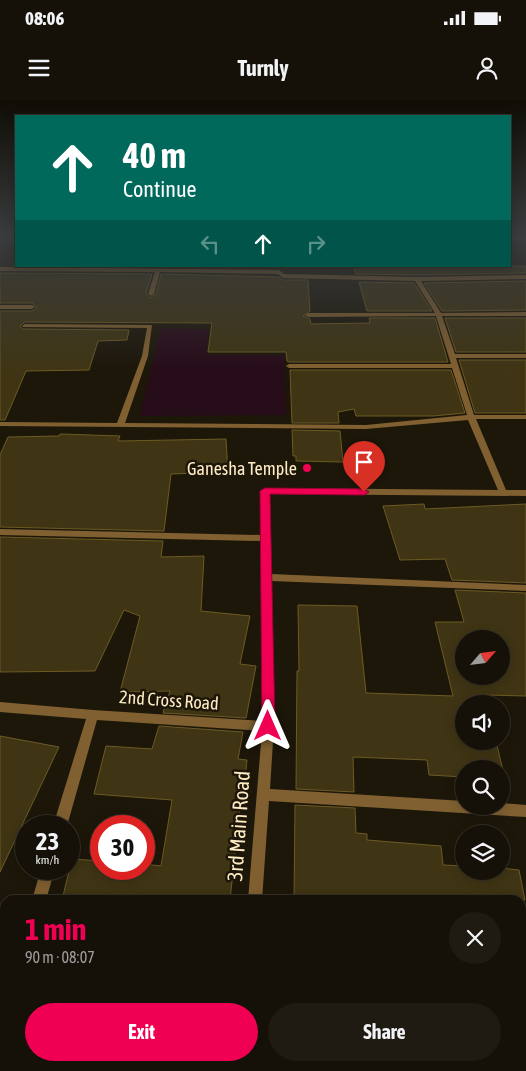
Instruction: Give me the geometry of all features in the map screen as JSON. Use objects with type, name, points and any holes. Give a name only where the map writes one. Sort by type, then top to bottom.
[{"type":"street","points":[[151,294],[155,280]]},
{"type":"street","points":[[417,280],[439,315],[471,418],[503,493]]},
{"type":"street","points":[[0,307],[32,307]]},
{"type":"street","points":[[308,316],[526,314]]},
{"type":"street","points":[[25,326],[150,326],[145,356],[120,425]]},
{"type":"street","points":[[452,356],[526,356]]},
{"type":"street","points":[[289,366],[455,366]]},
{"type":"street","points":[[0,424],[366,427],[471,418],[526,417]]},
{"type":"street","points":[[268,726],[265,491],[526,493]]},
{"type":"street","points":[[0,532],[266,538]]},
{"type":"street","points":[[267,577],[526,588]]},
{"type":"street","name":"2nd Cross Road","points":[[0,706],[93,715],[268,726]]},
{"type":"street","points":[[63,815],[93,715]]},
{"type":"street","name":"3rd Main Road","points":[[255,895],[268,726]]},
{"type":"street","points":[[263,795],[526,811]]},
{"type":"street","points":[[40,895],[45,880]]},
{"type":"shaded area","points":[[161,328],[208,329],[206,355],[284,355],[286,415],[140,416]]},
{"type":"building","points":[[0,280],[150,280],[146,293],[150,298],[156,294],[159,280],[308,280],[310,311],[303,316],[310,319],[311,324],[370,323],[369,318],[435,318],[448,362],[289,362],[287,361],[286,352],[208,352],[212,323],[25,322],[20,326],[23,329],[129,330],[127,340],[98,341],[89,370],[26,371],[5,420],[0,420],[0,311],[32,311],[37,308],[32,303],[0,303]]},
{"type":"building","points":[[526,281],[526,310],[442,311],[424,283]]},
{"type":"building","points":[[359,282],[414,283],[432,311],[367,311]]},
{"type":"building","points":[[445,318],[526,318],[526,352],[456,352]]},
{"type":"building","points":[[459,360],[526,360],[526,413],[475,413]]},
{"type":"building","points":[[290,370],[451,370],[465,413],[433,416],[356,416],[354,409],[338,412],[339,423],[292,423]]},
{"type":"building","points":[[292,430],[340,431],[343,462],[296,461],[296,456],[293,456]]},
{"type":"building","points":[[60,434],[120,436],[118,441],[226,439],[228,472],[171,474],[164,531],[0,527],[0,455],[8,437],[59,436]]},
{"type":"building","points":[[424,504],[425,509],[526,504],[526,583],[452,580],[445,559],[400,560],[383,506]]},
{"type":"building","points":[[0,537],[163,541],[161,557],[204,556],[201,611],[250,616],[240,664],[256,666],[246,718],[163,713],[170,691],[120,692],[140,616],[124,610],[95,671],[0,672]]},
{"type":"building","points":[[455,590],[526,593],[526,696],[455,695],[455,750],[498,750],[500,760],[455,760],[455,776],[429,775],[427,760],[353,757],[354,792],[296,789],[297,671],[299,671],[298,605],[357,606],[366,693],[453,696],[435,622],[464,622]]},
{"type":"building","points":[[159,726],[243,732],[238,759],[247,760],[231,895],[63,895],[67,880],[80,880],[80,860],[90,860],[90,880],[155,880],[155,865],[161,866],[172,800],[94,794],[106,746],[152,749]]},
{"type":"building","points":[[0,736],[59,747],[27,815],[15,815],[15,840],[0,872]]},
{"type":"building","points":[[295,805],[355,808],[356,833],[367,834],[367,840],[441,846],[443,865],[455,866],[455,880],[510,880],[510,869],[519,870],[524,895],[294,895]]},
{"type":"place","name":"Ganesha Temple","points":[[307,468]]},
{"type":"route","points":[[268,726],[265,491],[364,492]]}]
